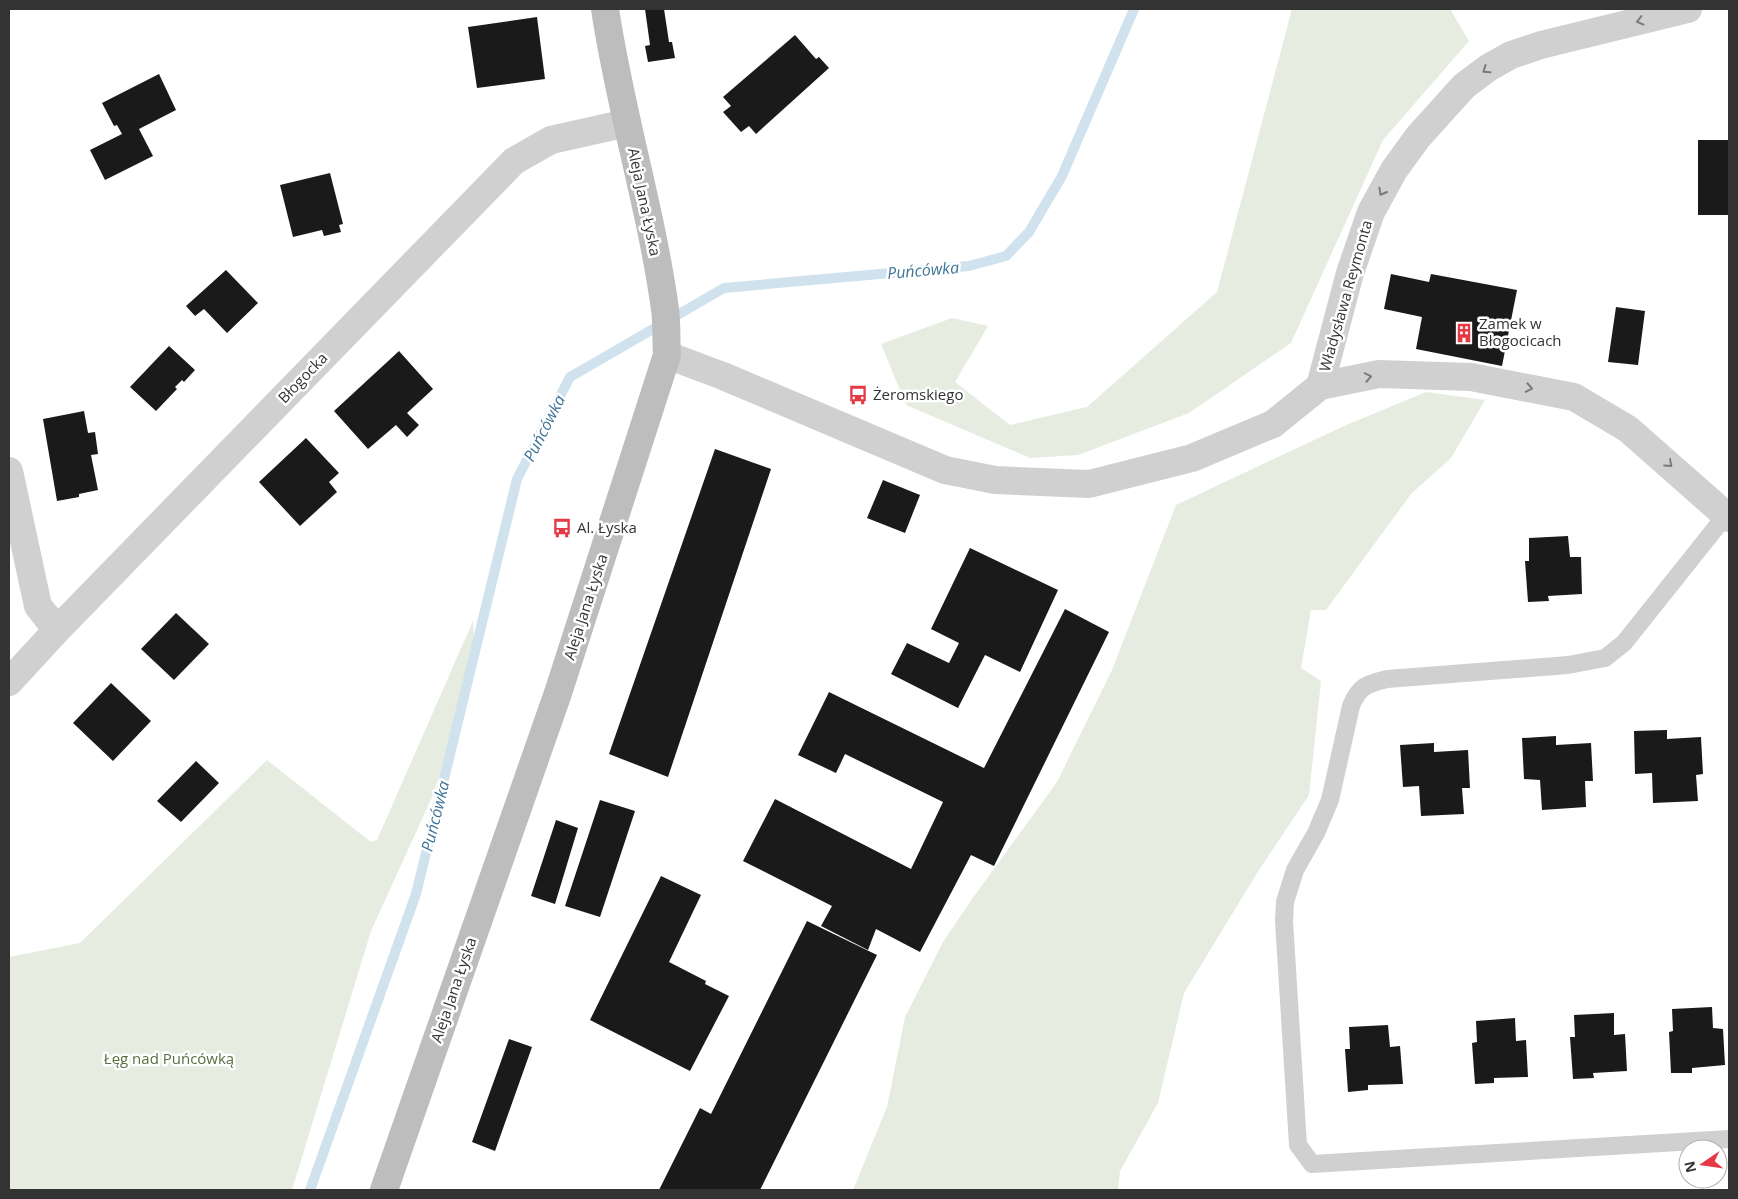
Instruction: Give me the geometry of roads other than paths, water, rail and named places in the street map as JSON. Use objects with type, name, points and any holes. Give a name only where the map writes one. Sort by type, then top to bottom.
[{"type":"street","name":"Aleja Jana Łyska","points":[[384,1190],[558,693],[667,355],[665,310],[612,56],[605,9]]},
{"type":"street","name":"Władysława Reymonta","points":[[1320,386],[1350,273],[1371,212],[1394,170],[1418,137],[1464,86],[1488,68],[1511,55],[1541,45],[1688,9]]},
{"type":"street","name":"Błogocka","points":[[9,682],[57,630],[514,161],[551,140],[627,123]]},
{"type":"street","points":[[667,355],[723,376],[945,470],[995,480],[1090,484],[1192,458],[1273,424],[1320,386],[1379,374],[1471,377],[1574,397],[1628,428],[1727,516]]},
{"type":"street","points":[[9,471],[38,606],[57,630]]},
{"type":"lane","points":[[1727,516],[1624,643],[1606,658],[1568,665],[1387,679],[1373,682],[1363,687],[1356,694],[1351,706],[1330,800],[1316,833],[1295,870],[1285,902],[1284,921],[1298,1144],[1312,1164],[1729,1139]]},
{"type":"waterway","name":"Puńcówka","points":[[310,1190],[416,894],[517,479],[570,377],[724,288],[969,266],[1006,256],[1029,232],[1062,176],[1134,9]]},
{"type":"place","name":"Zamek w Błogocicach","points":[[1464,333]]},
{"type":"place","name":"Żeromskiego","points":[[858,395]]},
{"type":"place","name":"Al. Łyska","points":[[562,528]]},
{"type":"park label","name":"Łęg nad Puńcówką","points":[[169,1059]]}]
